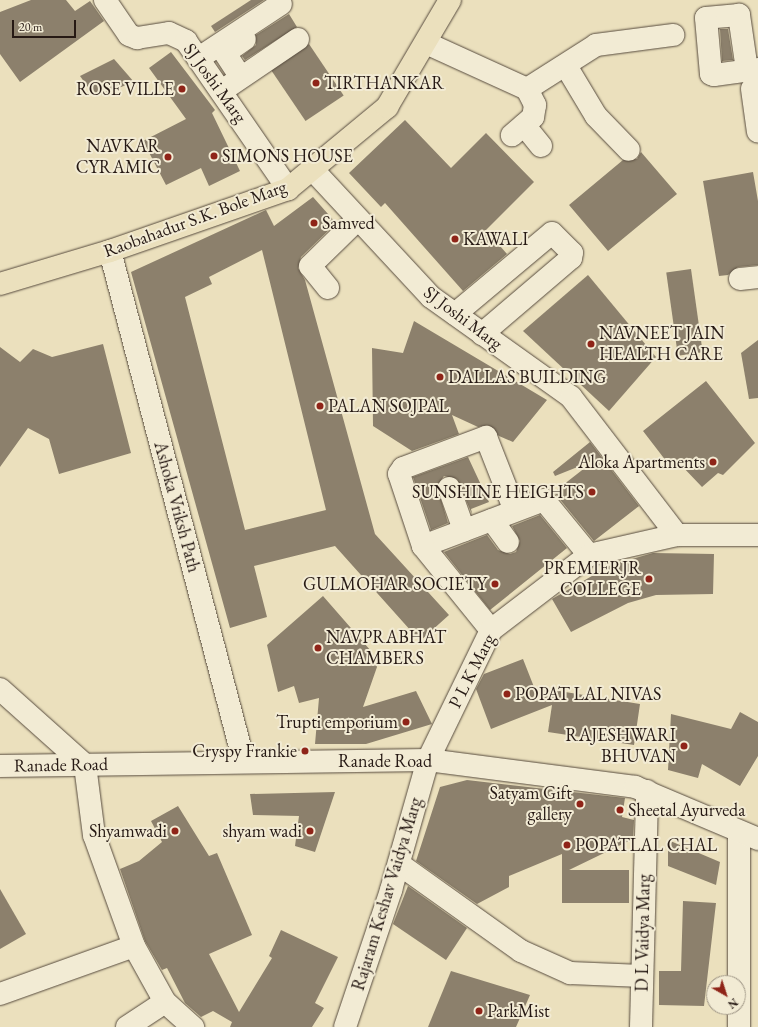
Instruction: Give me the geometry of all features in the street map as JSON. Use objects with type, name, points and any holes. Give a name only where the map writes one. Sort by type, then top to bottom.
[{"type":"main road","name":"Raobahadur S.K. Bole Marg","points":[[0,284],[110,251],[288,189],[313,170],[387,107],[426,44],[450,0]]},
{"type":"street","name":"SJ Joshi Marg","points":[[105,0],[130,35],[180,35],[204,65],[288,189]]},
{"type":"street","points":[[284,6],[226,53],[232,64],[204,65],[284,6]]},
{"type":"street","points":[[527,89],[566,66],[596,45],[673,34]]},
{"type":"street","points":[[222,91],[298,39]]},
{"type":"street","points":[[426,44],[527,89],[535,105],[533,117],[518,130],[541,146]]},
{"type":"street","points":[[566,66],[596,116],[629,150]]},
{"type":"street","points":[[754,89],[758,132]]},
{"type":"street","name":"SJ Joshi Marg","points":[[313,170],[431,297],[571,397],[677,535]]},
{"type":"street","points":[[328,288],[310,266],[358,219]]},
{"type":"street","points":[[455,314],[549,233],[555,236],[572,253],[571,258],[501,316],[482,334]]},
{"type":"street","name":"Ashoka Vriksh Path","points":[[110,251],[244,762]]},
{"type":"street","points":[[479,293],[501,316]]},
{"type":"street","points":[[491,630],[423,546],[400,470],[483,437],[490,441],[515,511]]},
{"type":"street","points":[[449,488],[464,530]]},
{"type":"street","points":[[423,546],[515,511],[547,501],[589,555]]},
{"type":"street","points":[[492,520],[508,542]]},
{"type":"street","name":"P L K Marg","points":[[428,760],[491,630],[589,555],[677,535],[758,535]]},
{"type":"street","points":[[0,688],[85,765],[94,835],[134,946],[165,1002],[193,1027]]},
{"type":"street","name":"Ranade Road","points":[[0,766],[428,760],[635,786],[749,836]]},
{"type":"street","name":"Rajaram Keshav Vaidya Marg","points":[[345,1027],[399,864],[428,760]]},
{"type":"street","name":"D L Vaidya Marg","points":[[641,1027],[647,792]]},
{"type":"street","points":[[739,1027],[749,836]]},
{"type":"street","points":[[399,864],[521,951],[570,973],[642,976]]},
{"type":"street","points":[[0,994],[134,946]]},
{"type":"street","points":[[127,1027],[165,1002]]},
{"type":"building","points":[[31,0],[66,0],[75,11],[90,1],[104,21],[20,82],[0,54],[0,12]]},
{"type":"building","points":[[251,0],[264,0],[215,32],[211,26]]},
{"type":"building","points":[[289,14],[297,27],[245,60],[242,56],[256,45],[256,35]]},
{"type":"building","points":[[720,29],[728,29],[733,60],[722,61]]},
{"type":"building","name":"TIRTHANKAR","points":[[309,44],[344,95],[306,121],[271,70]]},
{"type":"building","points":[[171,52],[215,110],[212,113],[240,171],[209,186],[201,168],[166,185],[143,141],[186,119],[149,68]]},
{"type":"building","points":[[114,59],[134,82],[95,97],[80,76]]},
{"type":"building","points":[[405,120],[451,168],[486,133],[534,182],[486,230],[507,254],[463,291],[385,203],[381,207],[349,173]]},
{"type":"building","points":[[641,152],[677,194],[608,251],[569,205],[623,160],[637,159]]},
{"type":"building","points":[[753,172],[758,201],[758,265],[738,267],[728,275],[719,276],[703,181]]},
{"type":"building","points":[[313,197],[336,223],[301,257],[298,268],[305,280],[375,534],[449,615],[420,641],[335,546],[254,566],[267,617],[230,628],[131,272],[266,210],[274,226]],"holes":[[[262,250],[326,510],[245,530],[185,297],[212,284],[209,277]]]},
{"type":"building","points":[[691,269],[703,352],[678,356],[666,272]]},
{"type":"building","name":"NAVNEET JAIN HEALTH CARE","points":[[588,275],[656,357],[609,411],[523,331]]},
{"type":"building","name":"DALLAS BUILDING","points":[[414,321],[547,400],[513,442],[499,436],[488,425],[478,427],[452,415],[459,434],[412,451],[373,426],[372,348],[403,353]]},
{"type":"building","points":[[758,340],[758,398],[749,399],[741,353]]},
{"type":"building","points":[[103,344],[131,453],[59,474],[49,439],[28,428],[0,467],[0,347],[20,362],[33,349],[52,357]]},
{"type":"building","points":[[706,381],[755,443],[723,475],[718,473],[702,487],[680,464],[673,470],[643,431]]},
{"type":"building","name":"SUNSHINE HEIGHTS","points":[[590,442],[639,506],[594,541],[554,492],[595,460],[555,476],[553,472]]},
{"type":"building","name":"GULMOHAR SOCIETY","points":[[468,457],[489,502],[471,509],[472,514],[457,479],[444,476],[437,486],[448,523],[431,530],[413,477]]},
{"type":"building","name":"GULMOHAR SOCIETY","points":[[540,515],[567,548],[490,610],[444,552],[487,535],[498,550],[510,554],[516,552],[520,541],[512,526]]},
{"type":"building","name":"PREMIERJR COLLEGE","points":[[653,553],[714,554],[713,594],[656,595],[628,603],[571,632],[552,599],[611,565]]},
{"type":"building","name":"NAVPRABHAT CHAMBERS","points":[[323,596],[371,651],[377,667],[363,707],[416,691],[432,724],[366,744],[315,744],[319,698],[299,703],[294,686],[278,692],[267,645]]},
{"type":"building","points":[[523,659],[534,687],[640,704],[634,745],[548,732],[552,705],[491,729],[476,689],[484,674]]},
{"type":"building","points":[[740,712],[758,722],[758,756],[740,786],[702,764],[698,778],[668,770],[671,714],[731,729]]},
{"type":"building","name":"POPATLAL CHAL","points":[[467,780],[625,798],[622,817],[634,820],[633,839],[569,870],[629,870],[629,903],[562,903],[562,854],[509,876],[509,887],[477,904],[416,861],[440,787]]},
{"type":"building","name":"shyam wadi","points":[[335,792],[315,852],[295,846],[299,816],[253,815],[250,794]]},
{"type":"building","points":[[178,806],[209,856],[217,853],[252,935],[209,954],[239,1012],[272,958],[269,956],[281,930],[338,957],[315,1003],[324,1008],[312,1027],[230,1027],[232,1022],[213,1011],[201,1017],[185,1003],[167,968],[162,970],[145,941],[120,869],[139,861],[162,842],[151,821]]},
{"type":"building","points":[[668,840],[720,862],[716,885],[668,866]]},
{"type":"building","points":[[408,886],[467,928],[446,960],[393,924]]},
{"type":"building","points":[[0,889],[26,934],[0,949]]},
{"type":"building","points":[[683,901],[716,903],[708,975],[706,975],[704,1006],[659,1005],[659,971],[681,971]]},
{"type":"building","name":"ParkMist","points":[[451,971],[530,995],[516,1027],[428,1027]]},
{"type":"place","name":"TIRTHANKAR","points":[[316,83]]},
{"type":"place","name":"ROSE VILLE","points":[[182,89]]},
{"type":"place","name":"SIMONS HOUSE","points":[[214,156]]},
{"type":"place","name":"NAVKAR CYRAMIC","points":[[168,157]]},
{"type":"place","name":"Samved","points":[[314,223]]},
{"type":"place","name":"KAWALI","points":[[455,239]]},
{"type":"place","name":"NAVNEET JAIN HEALTH CARE","points":[[591,344]]},
{"type":"place","name":"DALLAS BUILDING","points":[[440,377]]},
{"type":"place","name":"PALAN SOJPAL","points":[[320,406]]},
{"type":"place","name":"Aloka Apartments","points":[[713,462]]},
{"type":"place","name":"SUNSHINE HEIGHTS","points":[[592,492]]},
{"type":"place","name":"PREMIERJR COLLEGE","points":[[649,579]]},
{"type":"place","name":"GULMOHAR SOCIETY","points":[[495,584]]},
{"type":"place","name":"NAVPRABHAT CHAMBERS","points":[[318,648]]},
{"type":"place","name":"POPAT LAL NIVAS","points":[[507,694]]},
{"type":"place","name":"Trupti emporium","points":[[406,722]]},
{"type":"place","name":"RAJESHWARI BHUVAN","points":[[684,746]]},
{"type":"place","name":"Cryspy Frankie","points":[[305,751]]},
{"type":"place","name":"Satyam Gift gallery","points":[[580,804]]},
{"type":"place","name":"Sheetal Ayurveda","points":[[620,810]]},
{"type":"place","name":"Shyamwadi","points":[[175,831]]},
{"type":"place","name":"shyam wadi","points":[[310,831]]},
{"type":"place","name":"POPATLAL CHAL","points":[[567,845]]},
{"type":"place","name":"ParkMist","points":[[479,1011]]}]
